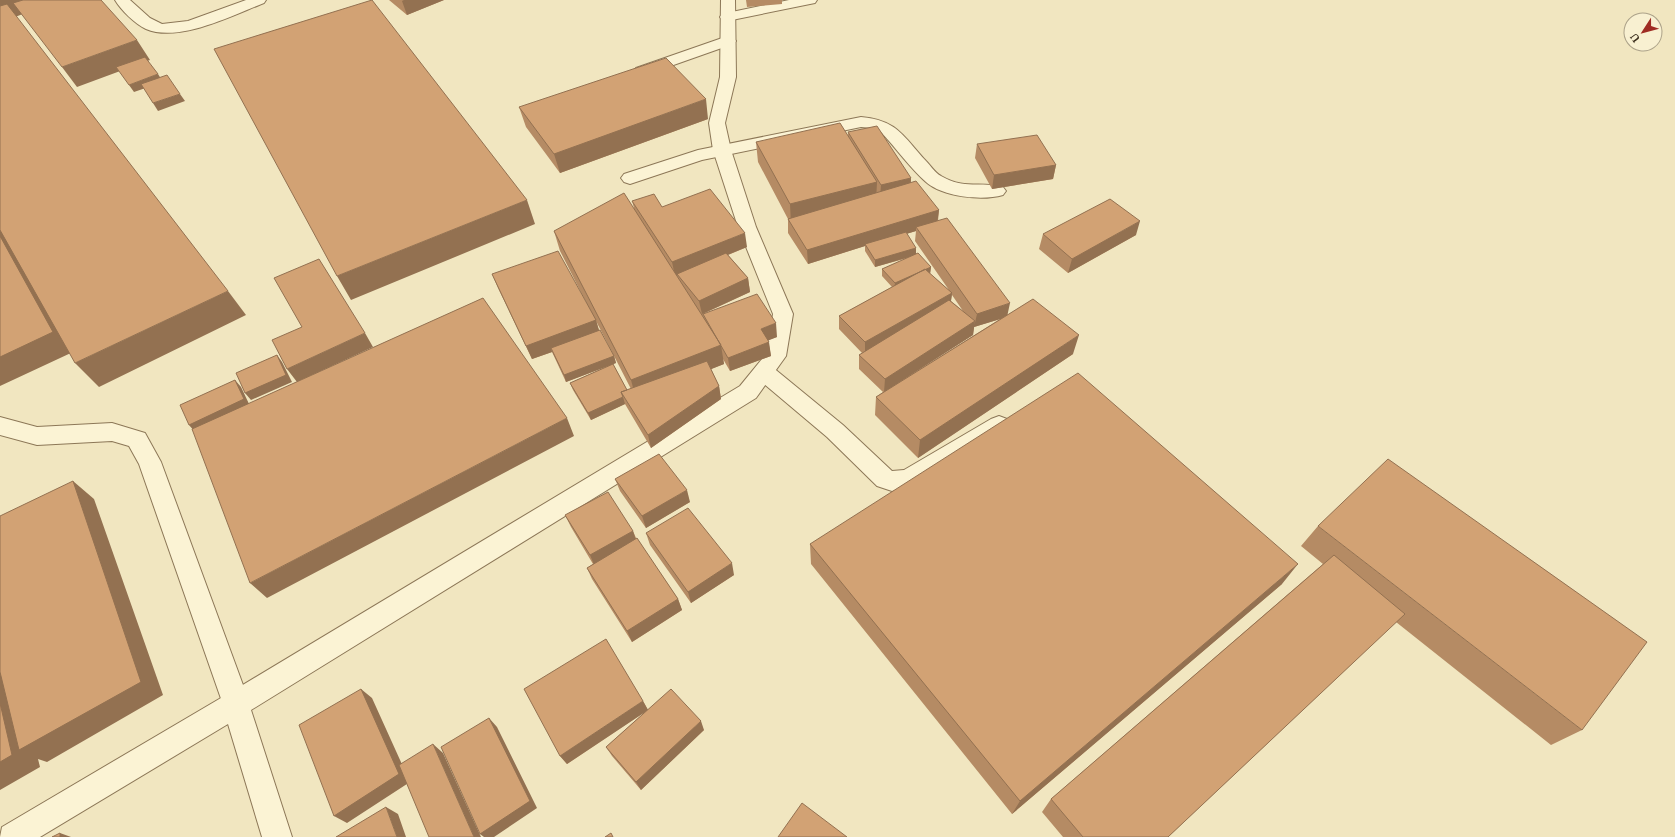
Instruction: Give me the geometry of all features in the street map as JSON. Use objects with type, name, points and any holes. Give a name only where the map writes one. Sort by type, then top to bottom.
[{"type":"street","points":[[122,0],[152,26],[167,29],[183,26],[259,0]]},
{"type":"street","points":[[12,837],[236,704],[748,392],[776,356],[784,314],[747,227],[722,150],[717,123],[728,77],[727,8],[810,0]]},
{"type":"street","points":[[630,75],[728,42]]},
{"type":"street","points":[[630,178],[698,155],[861,122],[875,123],[887,128],[933,179],[948,187],[964,191],[997,191]]},
{"type":"street","points":[[764,372],[835,431],[879,474],[892,481],[908,479],[1014,416]]},
{"type":"street","points":[[0,426],[37,436],[112,432],[137,439],[150,462],[236,704],[277,837]]},
{"type":"building","points":[[23,0],[101,0],[137,40],[62,67],[13,3]]},
{"type":"building","points":[[372,0],[527,200],[337,276],[214,49]]},
{"type":"building","points":[[7,4],[228,291],[75,363],[0,230],[0,6]]},
{"type":"building","points":[[145,57],[158,74],[129,85],[116,67]]},
{"type":"building","points":[[666,58],[706,99],[554,154],[519,107]]},
{"type":"building","points":[[167,75],[180,94],[153,103],[141,84]]},
{"type":"building","points":[[840,123],[877,182],[790,204],[756,142]]},
{"type":"building","points":[[877,126],[911,178],[881,185],[848,132]]},
{"type":"building","points":[[1037,135],[1056,165],[994,175],[977,144]]},
{"type":"building","points":[[916,181],[939,210],[807,250],[788,219]]},
{"type":"building","points":[[710,189],[745,233],[672,262],[632,201],[654,194],[662,207]]},
{"type":"building","points":[[624,193],[721,345],[631,380],[554,231]]},
{"type":"building","points":[[1110,199],[1140,221],[1072,259],[1043,234]]},
{"type":"building","points":[[947,218],[1010,303],[977,314],[916,227]]},
{"type":"building","points":[[906,232],[916,248],[875,260],[865,244]]},
{"type":"building","points":[[0,236],[53,332],[0,357]]},
{"type":"building","points":[[558,251],[596,320],[526,346],[492,274]]},
{"type":"building","points":[[726,253],[748,278],[699,301],[677,274]]},
{"type":"building","points":[[918,253],[931,267],[895,283],[882,269]]},
{"type":"building","points":[[319,259],[365,333],[287,369],[272,340],[302,327],[274,278]]},
{"type":"building","points":[[925,269],[952,293],[865,342],[839,316]]},
{"type":"building","points":[[757,294],[776,323],[761,329],[769,342],[728,358],[703,314]]},
{"type":"building","points":[[483,298],[567,418],[250,583],[192,429]]},
{"type":"building","points":[[1033,299],[1079,335],[920,440],[876,397]]},
{"type":"building","points":[[949,300],[975,321],[885,379],[859,355]]},
{"type":"building","points":[[600,330],[614,356],[564,375],[551,348]]},
{"type":"building","points":[[277,355],[286,375],[245,393],[236,373]]},
{"type":"building","points":[[707,361],[719,386],[648,435],[621,392]]},
{"type":"building","points":[[613,364],[627,390],[621,392],[623,397],[588,413],[570,383]]},
{"type":"building","points":[[1078,373],[1298,564],[1020,801],[810,544]]},
{"type":"building","points":[[235,380],[244,399],[189,425],[180,405]]},
{"type":"building","points":[[659,454],[687,490],[642,516],[615,479]]},
{"type":"building","points":[[1388,459],[1647,642],[1582,730],[1318,526]]},
{"type":"building","points":[[73,481],[141,682],[19,750],[0,672],[0,516]]},
{"type":"building","points":[[608,492],[633,531],[590,555],[565,515]]},
{"type":"building","points":[[688,508],[732,563],[688,592],[646,533]]},
{"type":"building","points":[[637,538],[678,599],[627,631],[587,568]]},
{"type":"building","points":[[1334,555],[1405,614],[1168,837],[1083,837],[1051,799]]},
{"type":"building","points":[[606,639],[643,701],[560,756],[524,689]]},
{"type":"building","points":[[361,689],[399,774],[334,816],[299,725]]},
{"type":"building","points":[[671,689],[701,721],[636,782],[606,747]]},
{"type":"building","points":[[0,703],[12,755],[0,762]]},
{"type":"building","points":[[489,718],[530,801],[480,834],[441,747]]},
{"type":"building","points":[[433,744],[474,837],[429,837],[399,765]]},
{"type":"building","points":[[802,803],[847,837],[778,837]]},
{"type":"building","points":[[386,807],[397,837],[336,837]]},
{"type":"building","points":[[60,833],[60,837],[52,837]]},
{"type":"building","points":[[611,833],[613,837],[605,837]]}]
